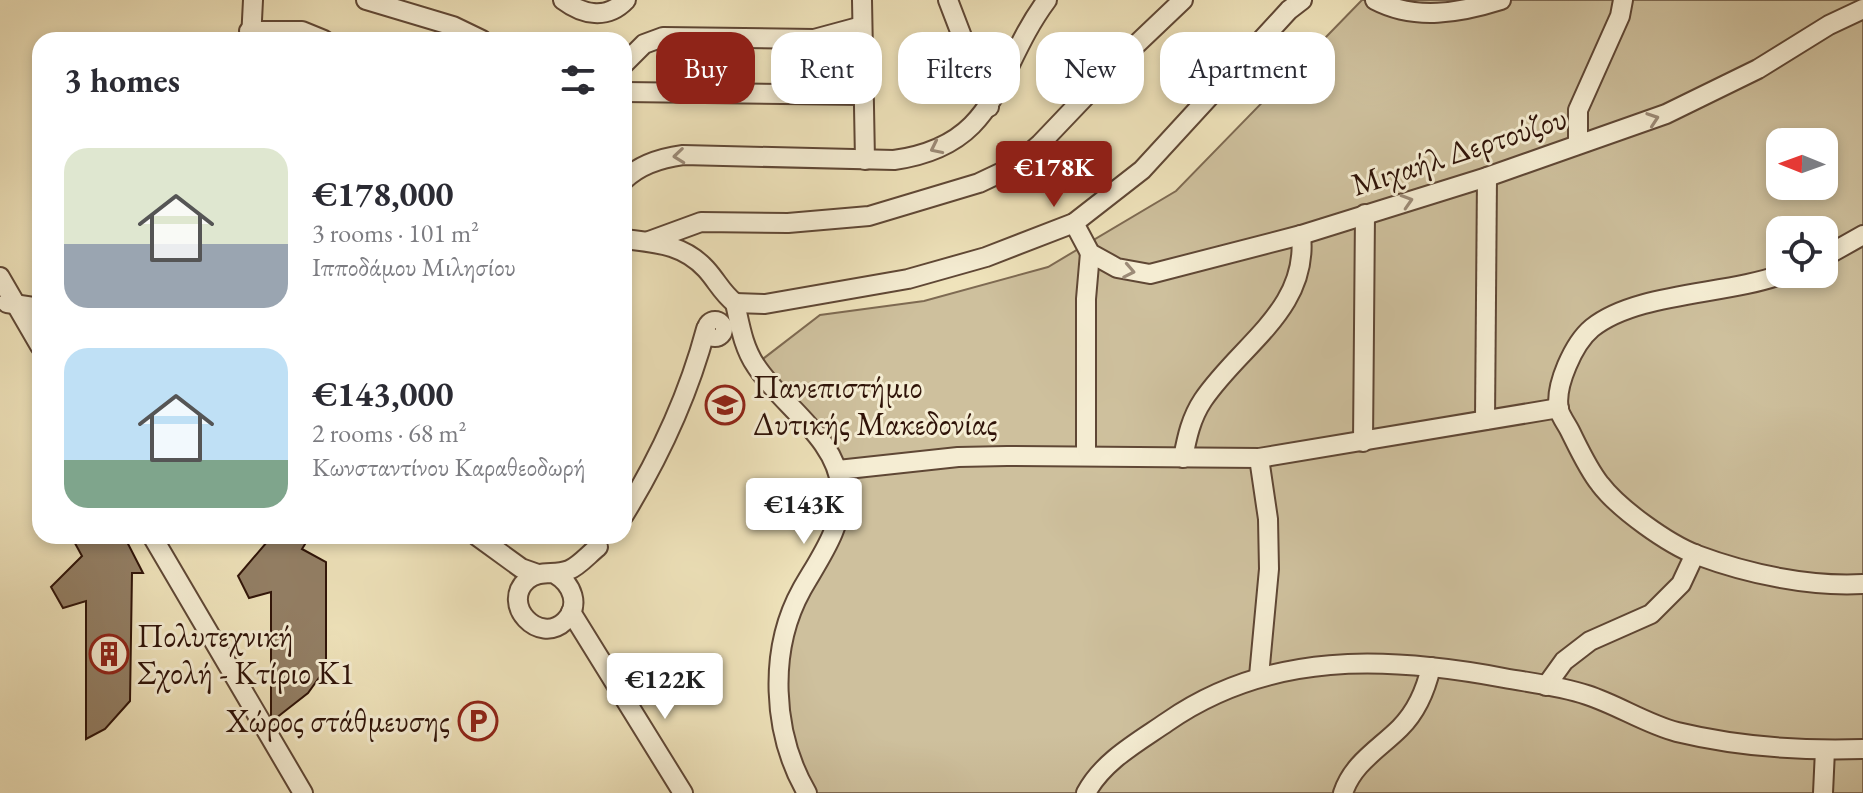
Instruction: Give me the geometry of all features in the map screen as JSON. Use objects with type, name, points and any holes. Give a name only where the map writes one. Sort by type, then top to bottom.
[{"type":"street","points":[[250,32],[253,0]]},
{"type":"street","points":[[366,0],[465,32]]},
{"type":"street","points":[[563,0],[575,9],[591,14],[618,8],[626,0]]},
{"type":"street","points":[[862,0],[862,32]]},
{"type":"street","points":[[948,0],[989,107]]},
{"type":"street","points":[[632,174],[642,167],[683,155],[865,160],[917,157],[937,149],[972,128],[989,107],[1017,49],[1047,0]]},
{"type":"street","points":[[649,241],[701,222],[788,223],[869,216],[979,183],[1015,166],[1040,144],[1122,58],[1183,0]]},
{"type":"street","points":[[632,240],[684,250],[709,273],[718,289],[735,303],[765,304],[908,279],[986,257],[1074,223],[1142,170],[1289,10],[1302,0]]},
{"type":"street","points":[[1375,0],[1389,7],[1435,14],[1462,12],[1501,0]]},
{"type":"street","points":[[1578,144],[1578,110],[1620,16],[1623,0]]},
{"type":"street","name":"Μιχαήλ Δερτούζου","points":[[1090,253],[1117,268],[1150,274],[1301,235],[1487,177],[1666,114],[1719,90],[1829,25],[1863,9]]},
{"type":"street","points":[[632,56],[644,44],[663,37],[814,39],[862,26]]},
{"type":"street","points":[[632,92],[771,94]]},
{"type":"street","points":[[863,104],[865,160]]},
{"type":"street","points":[[1485,420],[1487,177]]},
{"type":"street","points":[[1363,442],[1365,214]]},
{"type":"street","points":[[1074,223],[1090,253],[1086,299],[1086,456]]},
{"type":"street","points":[[1183,458],[1190,426],[1205,398],[1235,359],[1281,314],[1303,256],[1301,235]]},
{"type":"street","points":[[1838,249],[1863,235]]},
{"type":"street","points":[[0,277],[8,303],[32,335]]},
{"type":"street","points":[[1766,278],[1713,292],[1648,303],[1616,314],[1592,328],[1573,350],[1564,373],[1559,408],[1600,485],[1640,520],[1695,554],[1808,583],[1863,584]]},
{"type":"street","points":[[8,303],[32,307]]},
{"type":"street","points":[[632,500],[661,445],[697,362],[714,330],[735,303]]},
{"type":"street","points":[[735,303],[743,339],[755,365],[819,439],[838,470],[841,490],[840,510],[822,556],[800,593],[784,630],[779,671],[779,703],[788,742],[807,793]]},
{"type":"street","points":[[838,470],[958,457],[1259,458],[1559,408]]},
{"type":"street","points":[[1259,458],[1268,519],[1269,569],[1259,676]]},
{"type":"street","points":[[157,544],[303,793]]},
{"type":"street","points":[[486,544],[513,577],[524,618],[540,628],[566,634],[608,673],[639,717],[683,793]]},
{"type":"street","points":[[488,544],[521,568],[546,574],[569,585],[572,603],[608,673]]},
{"type":"street","points":[[519,592],[530,577],[571,570],[601,544]]},
{"type":"street","points":[[549,628],[565,620],[602,544]]},
{"type":"street","points":[[1546,686],[1564,661],[1590,641],[1651,614],[1681,584],[1695,554]]},
{"type":"street","points":[[1086,793],[1091,783],[1117,756],[1178,714],[1221,690],[1259,676],[1310,667],[1360,663],[1431,667],[1546,686],[1587,695],[1674,731],[1739,744],[1825,750],[1863,749]]},
{"type":"street","points":[[1343,793],[1361,763],[1401,728],[1413,712],[1428,683],[1431,667]]},
{"type":"street","points":[[1823,793],[1825,750]]},
{"type":"shaded area","points":[[1362,0],[1863,0],[1863,793],[807,793],[779,671],[822,556],[838,470],[755,365],[820,315],[924,301],[1048,267],[1176,191],[1261,104],[1335,104],[1335,32],[1331,32]]},
{"type":"building","name":"Πολυτεχνική Σχολή - Κτίριο Κ1","points":[[75,544],[128,544],[143,573],[132,573],[130,701],[105,729],[86,739],[86,601],[63,608],[51,587],[82,556]]},
{"type":"building","points":[[265,544],[305,544],[302,549],[326,562],[326,668],[308,693],[271,722],[271,592],[249,598],[238,576]]},
{"type":"place","name":"Πανεπιστήμιο Δυτικής Μακεδονίας","points":[[725,405]]},
{"type":"place","name":"Πολυτεχνική Σχολή - Κτίριο Κ1","points":[[109,654]]},
{"type":"place","name":"Χώρος στάθμευσης","points":[[478,721]]}]
